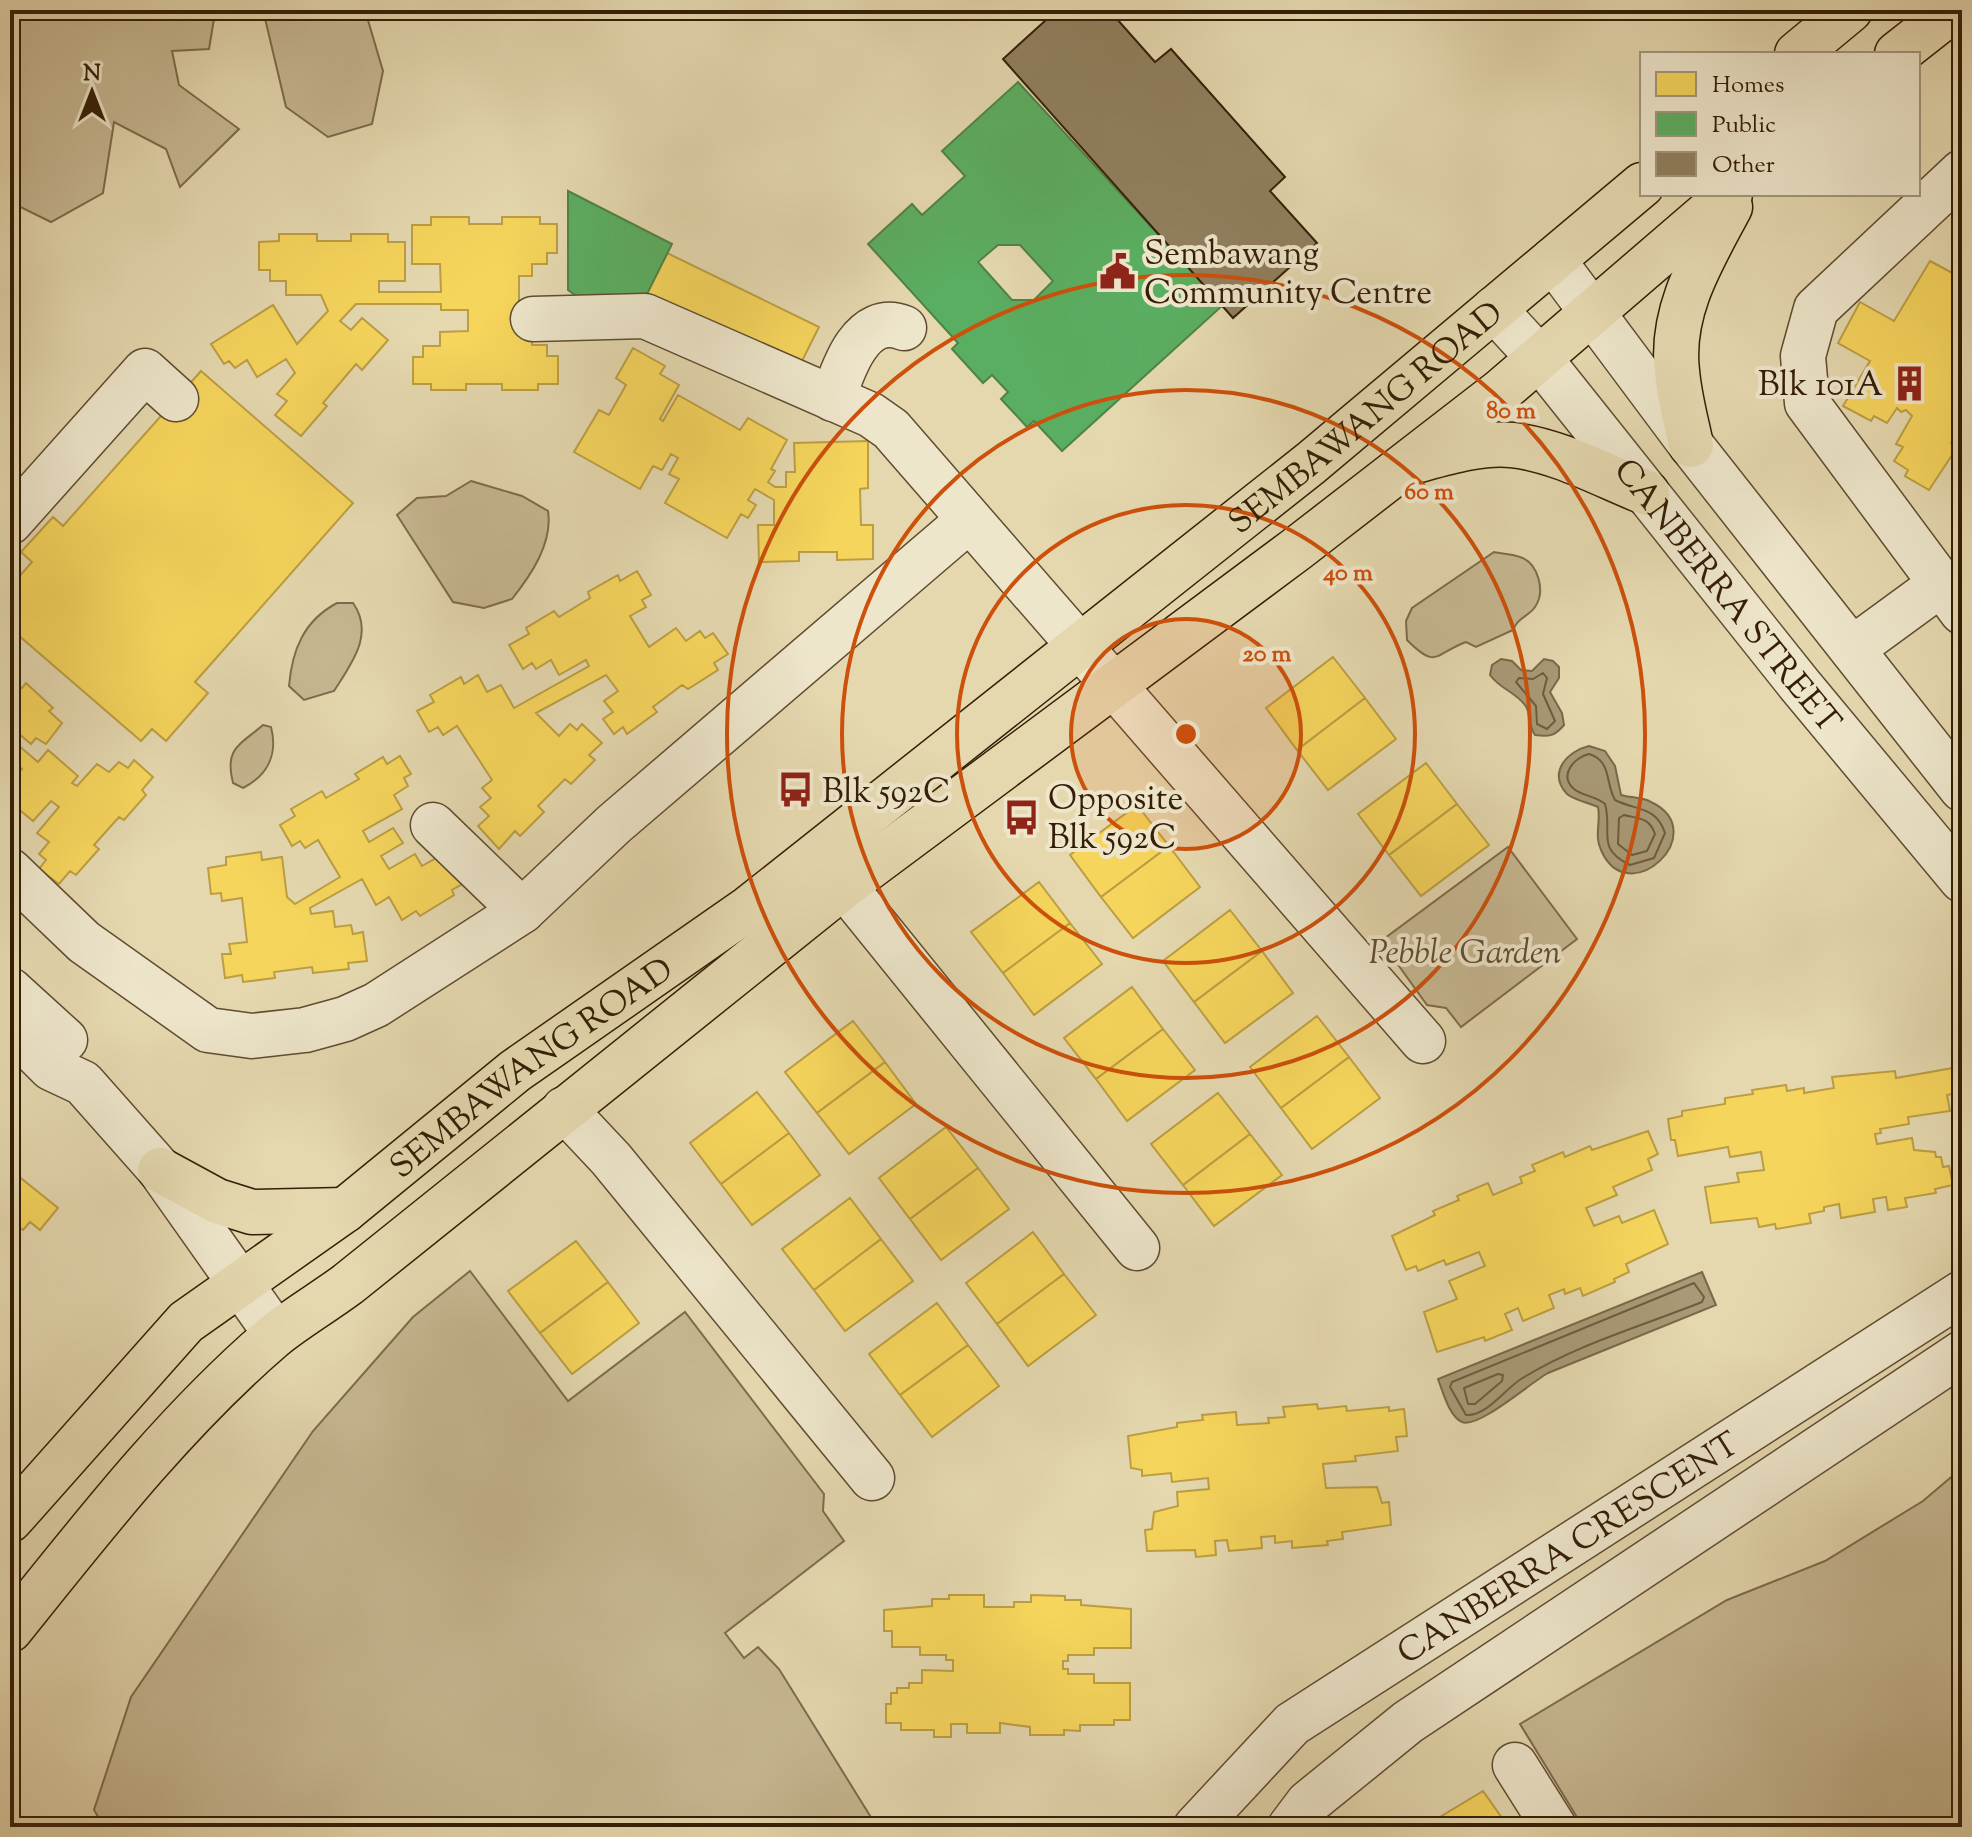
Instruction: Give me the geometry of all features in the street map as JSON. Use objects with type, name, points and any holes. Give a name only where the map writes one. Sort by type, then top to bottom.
[{"type":"main road","points":[[1799,52],[1850,10]]},
{"type":"main road","points":[[1900,52],[1953,10]]},
{"type":"main road","name":"SEMBAWANG ROAD","points":[[10,1520],[186,1322],[345,1210],[515,1071],[749,908],[1311,463],[1640,187]]},
{"type":"main road","name":"SEMBAWANG ROAD","points":[[10,1630],[120,1494],[228,1378],[276,1334],[348,1284],[844,886],[1407,463],[1540,359],[1728,196]]},
{"type":"main road","points":[[1691,445],[1676,369],[1679,319],[1690,284],[1736,196]]},
{"type":"main road","points":[[1407,463],[1452,451],[1508,444],[1534,449],[1647,493]]},
{"type":"main road","points":[[160,1170],[217,1201],[252,1212],[345,1210]]},
{"type":"street","points":[[1852,649],[1952,598],[1807,403],[1803,356],[1816,309],[1962,172]]},
{"type":"street","name":"CANBERRA STREET","points":[[1553,260],[1691,445],[1962,789]]},
{"type":"street","name":"CANBERRA STREET","points":[[1494,309],[1540,359],[1962,880]]},
{"type":"street","points":[[533,319],[645,316],[833,399],[891,429],[1082,644],[1423,1041]]},
{"type":"street","points":[[833,399],[844,366],[868,331],[892,323],[904,328]]},
{"type":"street","points":[[10,522],[145,371],[176,399]]},
{"type":"street","points":[[10,871],[84,942],[208,1030],[230,1036],[305,1030],[345,1019],[376,1005],[522,911],[614,824],[969,520]]},
{"type":"street","points":[[433,825],[522,911]]},
{"type":"street","points":[[844,886],[1137,1248]]},
{"type":"street","points":[[10,990],[37,1011],[84,1060],[83,1083]]},
{"type":"street","points":[[10,1027],[51,1068],[83,1083],[160,1170],[276,1334]]},
{"type":"street","name":"SEMBAWANG ROAD","points":[[564,1109],[611,1159],[872,1478]]},
{"type":"street","name":"CANBERRA CRESCENT","points":[[1196,1827],[1292,1724],[1962,1293]]},
{"type":"street","name":"CANBERRA CRESCENT","points":[[1290,1827],[1308,1803],[1408,1722],[1962,1353]]},
{"type":"street","points":[[1515,1765],[1554,1827]]},
{"type":"green space","points":[[10,10],[208,10],[214,19],[209,49],[172,51],[179,85],[239,129],[180,187],[166,149],[114,122],[103,193],[51,222],[10,202]]},
{"type":"green space","points":[[263,10],[365,10],[383,71],[372,124],[328,137],[286,107]]},
{"type":"green space","points":[[471,481],[522,496],[548,511],[544,547],[526,580],[512,599],[484,608],[453,602],[397,515],[417,498],[446,496]]},
{"type":"green space","points":[[1494,552],[1520,557],[1536,571],[1540,593],[1535,607],[1513,630],[1476,647],[1466,642],[1436,657],[1424,655],[1407,640],[1406,621],[1412,608]]},
{"type":"green space","points":[[337,603],[353,603],[359,615],[362,626],[358,648],[334,691],[304,700],[289,686],[297,649],[308,628],[325,610]]},
{"type":"green space","points":[[263,725],[271,727],[272,755],[259,777],[243,788],[233,783],[232,755]]},
{"type":"green space","name":"Pebble Garden","points":[[1508,847],[1577,939],[1461,1027],[1446,1008],[1427,1005],[1381,941]]},
{"type":"green space","points":[[470,1271],[568,1401],[685,1312],[824,1494],[823,1511],[844,1541],[725,1633],[744,1658],[758,1647],[779,1669],[877,1827],[104,1827],[94,1810],[131,1697],[313,1431],[413,1317]]},
{"type":"green space","points":[[1962,1468],[1962,1827],[1583,1827],[1520,1724],[1727,1600],[1825,1561],[1923,1501]]},
{"type":"water","points":[[1501,659],[1512,661],[1521,670],[1532,671],[1544,659],[1553,661],[1559,667],[1559,678],[1550,692],[1562,713],[1564,725],[1555,734],[1535,735],[1525,705],[1490,675],[1492,665]]},
{"type":"water","points":[[1589,746],[1605,751],[1615,766],[1621,795],[1648,800],[1668,815],[1674,831],[1670,847],[1660,861],[1645,870],[1629,873],[1613,867],[1599,845],[1598,807],[1570,796],[1561,786],[1559,778],[1563,764],[1574,753]]},
{"type":"water","points":[[1702,1272],[1716,1305],[1548,1373],[1480,1419],[1462,1422],[1450,1409],[1438,1379]]},
{"type":"building: Homes","points":[[431,217],[469,217],[469,224],[502,224],[502,217],[540,217],[540,224],[557,224],[557,253],[547,253],[547,264],[532,264],[532,276],[519,276],[519,330],[532,330],[532,345],[547,345],[547,356],[558,356],[558,384],[538,384],[538,390],[502,390],[502,384],[466,384],[466,390],[431,390],[431,384],[413,384],[413,357],[423,357],[423,346],[440,346],[440,332],[468,331],[468,310],[441,310],[441,304],[356,304],[340,321],[351,330],[362,318],[388,340],[362,370],[356,364],[323,403],[327,406],[301,436],[275,415],[287,401],[277,394],[295,373],[286,359],[257,377],[247,360],[235,368],[229,361],[224,364],[211,344],[273,305],[297,344],[328,311],[321,295],[286,295],[286,281],[270,281],[270,270],[259,270],[259,242],[279,241],[279,234],[317,234],[317,241],[351,241],[351,234],[388,234],[388,242],[405,242],[405,281],[379,281],[379,292],[441,292],[440,264],[412,264],[412,225],[431,225]]},
{"type":"building: Homes","points":[[667,253],[819,327],[798,369],[646,295]]},
{"type":"building: Homes","name":"Blk 101A","points":[[1930,261],[1958,276],[1954,283],[1962,288],[1959,304],[1962,306],[1962,404],[1958,410],[1962,412],[1962,423],[1951,443],[1958,446],[1929,490],[1905,476],[1908,470],[1894,461],[1903,447],[1896,444],[1912,416],[1906,410],[1901,412],[1897,408],[1887,423],[1874,416],[1871,421],[1843,406],[1870,361],[1838,343],[1860,302],[1894,321]]},
{"type":"building: Homes","points":[[633,348],[665,366],[660,374],[679,385],[660,419],[663,421],[678,395],[740,430],[748,418],[787,440],[771,469],[775,471],[768,482],[775,487],[786,487],[786,472],[795,472],[794,443],[868,441],[868,488],[860,489],[861,525],[873,525],[873,559],[837,560],[837,552],[799,552],[799,561],[759,562],[758,525],[774,525],[774,500],[755,489],[748,500],[756,505],[748,518],[741,514],[727,538],[665,503],[679,479],[669,474],[678,458],[671,454],[662,470],[653,466],[640,489],[574,452],[599,410],[609,415],[626,385],[616,378]]},
{"type":"building: Homes","points":[[201,371],[353,503],[195,682],[208,693],[166,741],[152,729],[141,741],[10,628],[10,587],[32,562],[21,552],[53,517],[63,526]]},
{"type":"building: Homes","points":[[637,571],[651,595],[642,600],[646,607],[630,616],[649,647],[676,628],[686,641],[700,631],[705,638],[713,633],[728,654],[714,663],[718,670],[688,689],[682,685],[653,707],[657,712],[627,734],[623,727],[614,734],[603,719],[613,712],[604,701],[618,691],[606,675],[536,713],[559,736],[570,724],[577,730],[582,724],[602,743],[589,755],[595,760],[571,784],[565,779],[538,806],[544,812],[520,836],[515,831],[499,849],[478,826],[489,816],[480,807],[491,798],[482,788],[492,780],[457,726],[443,735],[438,727],[429,732],[417,711],[434,702],[430,695],[461,677],[464,684],[478,675],[487,692],[501,685],[514,708],[589,666],[586,660],[559,675],[551,660],[536,669],[532,663],[523,669],[509,645],[529,634],[526,628],[554,611],[559,617],[590,598],[588,592],[618,575],[620,581]]},
{"type":"building: Homes","points":[[1333,657],[1365,698],[1297,750],[1266,708]]},
{"type":"building: Homes","points":[[10,678],[22,688],[26,683],[53,708],[49,711],[62,723],[46,744],[36,738],[31,744],[18,733],[12,740],[38,762],[48,750],[78,776],[72,783],[77,786],[97,764],[109,772],[119,762],[128,768],[134,760],[153,777],[142,790],[146,795],[124,820],[119,817],[94,845],[99,849],[76,875],[70,871],[59,884],[39,869],[46,860],[39,854],[49,842],[37,833],[59,807],[51,801],[33,821],[10,802],[10,783],[22,769],[10,760]]},
{"type":"building: Homes","points":[[1365,698],[1396,739],[1328,790],[1297,750]]},
{"type":"building: Homes","points":[[400,756],[411,774],[404,778],[408,786],[394,795],[402,809],[363,831],[369,842],[393,828],[403,843],[381,856],[389,869],[415,854],[422,866],[438,857],[466,882],[452,890],[454,895],[420,916],[416,911],[402,920],[389,897],[376,905],[362,879],[310,908],[311,914],[333,911],[335,927],[351,925],[353,934],[363,932],[367,961],[348,963],[349,969],[313,973],[312,967],[274,972],[275,978],[243,982],[242,975],[225,978],[222,954],[231,954],[229,944],[247,942],[242,898],[222,901],[221,893],[211,894],[208,868],[226,865],[226,857],[261,852],[262,860],[282,857],[287,897],[295,904],[340,877],[318,840],[305,848],[300,841],[292,846],[280,825],[295,816],[291,809],[322,791],[326,798],[359,779],[355,774],[383,757],[387,764]]},
{"type":"building: Homes","points":[[1426,763],[1457,804],[1389,855],[1358,814]]},
{"type":"building: Homes","points":[[1457,804],[1489,845],[1421,896],[1389,855]]},
{"type":"building: Homes","points":[[1137,805],[1169,846],[1101,897],[1070,855]]},
{"type":"building: Homes","points":[[1169,846],[1200,887],[1133,938],[1101,897]]},
{"type":"building: Homes","points":[[1039,882],[1070,923],[1003,973],[971,932]]},
{"type":"building: Homes","points":[[1230,910],[1262,951],[1194,1002],[1163,961]]},
{"type":"building: Homes","points":[[1070,923],[1102,964],[1034,1015],[1003,973]]},
{"type":"building: Homes","points":[[1262,951],[1293,993],[1225,1043],[1194,1002]]},
{"type":"building: Homes","points":[[1132,987],[1163,1029],[1096,1079],[1064,1038]]},
{"type":"building: Homes","points":[[1317,1016],[1349,1057],[1281,1108],[1250,1067]]},
{"type":"building: Homes","points":[[853,1021],[885,1062],[817,1113],[785,1072]]},
{"type":"building: Homes","points":[[1163,1029],[1195,1070],[1127,1121],[1096,1079]]},
{"type":"building: Homes","points":[[1349,1057],[1380,1098],[1312,1149],[1281,1108]]},
{"type":"building: Homes","points":[[885,1062],[916,1104],[849,1154],[817,1113]]},
{"type":"building: Homes","points":[[1953,1068],[1957,1093],[1947,1095],[1950,1111],[1908,1117],[1909,1124],[1880,1129],[1881,1133],[1875,1134],[1877,1144],[1912,1138],[1914,1150],[1935,1152],[1936,1157],[1941,1157],[1943,1167],[1949,1166],[1953,1185],[1935,1189],[1936,1193],[1905,1198],[1907,1207],[1888,1210],[1886,1197],[1873,1199],[1875,1212],[1841,1218],[1839,1204],[1809,1214],[1811,1223],[1776,1229],[1775,1224],[1759,1227],[1757,1218],[1711,1223],[1705,1187],[1739,1182],[1737,1173],[1764,1170],[1761,1152],[1730,1157],[1728,1147],[1678,1156],[1675,1140],[1671,1140],[1668,1119],[1682,1116],[1682,1111],[1725,1104],[1725,1098],[1753,1094],[1752,1090],[1786,1085],[1787,1091],[1804,1088],[1804,1093],[1834,1088],[1832,1077],[1895,1071],[1896,1078]]},
{"type":"building: Homes","points":[[757,1092],[789,1133],[721,1184],[690,1143]]},
{"type":"building: Homes","points":[[1218,1093],[1250,1134],[1183,1185],[1151,1144]]},
{"type":"building: Homes","points":[[946,1127],[978,1168],[910,1219],[879,1178]]},
{"type":"building: Homes","points":[[1648,1131],[1658,1154],[1648,1159],[1652,1170],[1613,1187],[1617,1195],[1586,1208],[1594,1226],[1619,1216],[1622,1223],[1654,1210],[1668,1244],[1626,1264],[1629,1272],[1614,1279],[1615,1282],[1583,1296],[1580,1288],[1565,1294],[1564,1289],[1549,1295],[1554,1308],[1523,1321],[1518,1308],[1505,1314],[1512,1330],[1485,1341],[1484,1337],[1437,1352],[1424,1312],[1457,1299],[1449,1281],[1485,1266],[1479,1252],[1446,1265],[1444,1260],[1418,1271],[1416,1266],[1406,1270],[1392,1236],[1435,1215],[1433,1211],[1459,1200],[1457,1196],[1488,1183],[1493,1195],[1522,1183],[1520,1177],[1535,1171],[1532,1165],[1563,1152],[1565,1157],[1590,1146],[1592,1150]]},
{"type":"building: Homes","points":[[789,1133],[820,1175],[752,1225],[721,1184]]},
{"type":"building: Homes","points":[[1250,1134],[1282,1175],[1214,1226],[1183,1185]]},
{"type":"building: Homes","points":[[978,1168],[1009,1209],[941,1260],[910,1219]]},
{"type":"building: Homes","points":[[10,1174],[15,1178],[17,1175],[58,1208],[40,1230],[30,1222],[23,1230],[10,1220]]},
{"type":"building: Homes","points":[[850,1198],[881,1239],[814,1290],[782,1249]]},
{"type":"building: Homes","points":[[1033,1232],[1064,1274],[997,1324],[966,1283]]},
{"type":"building: Homes","points":[[881,1239],[913,1281],[845,1331],[814,1290]]},
{"type":"building: Homes","points":[[576,1241],[608,1282],[540,1333],[508,1291]]},
{"type":"building: Homes","points":[[1064,1274],[1096,1315],[1028,1366],[997,1324]]},
{"type":"building: Homes","points":[[608,1282],[639,1323],[572,1374],[540,1333]]},
{"type":"building: Homes","points":[[937,1303],[968,1345],[900,1395],[869,1354]]},
{"type":"building: Homes","points":[[968,1345],[999,1386],[932,1437],[900,1395]]},
{"type":"building: Homes","points":[[1317,1404],[1318,1409],[1346,1406],[1347,1411],[1389,1407],[1389,1411],[1404,1409],[1407,1436],[1396,1437],[1398,1451],[1355,1456],[1356,1461],[1323,1464],[1326,1488],[1377,1487],[1382,1503],[1389,1502],[1391,1525],[1342,1532],[1343,1539],[1327,1541],[1328,1545],[1292,1548],[1292,1541],[1275,1543],[1275,1536],[1261,1537],[1262,1548],[1229,1551],[1227,1540],[1215,1541],[1216,1555],[1196,1557],[1195,1550],[1147,1551],[1145,1530],[1152,1529],[1154,1512],[1178,1506],[1177,1492],[1209,1489],[1208,1478],[1172,1482],[1171,1473],[1142,1476],[1142,1470],[1131,1468],[1128,1436],[1177,1427],[1177,1423],[1203,1420],[1202,1415],[1236,1412],[1237,1425],[1269,1423],[1268,1418],[1285,1417],[1283,1407]]},
{"type":"building: Homes","points":[[949,1595],[984,1595],[984,1607],[1014,1607],[1014,1602],[1031,1602],[1031,1595],[1065,1596],[1065,1600],[1081,1600],[1081,1605],[1131,1609],[1131,1648],[1094,1648],[1094,1655],[1068,1655],[1068,1661],[1063,1661],[1063,1669],[1068,1669],[1068,1674],[1094,1674],[1094,1683],[1130,1683],[1130,1720],[1114,1720],[1114,1725],[1080,1725],[1080,1731],[1064,1730],[1064,1735],[1030,1735],[1030,1727],[1000,1723],[1000,1733],[967,1733],[967,1724],[951,1724],[951,1737],[934,1737],[934,1730],[901,1730],[901,1723],[886,1723],[886,1704],[891,1704],[891,1693],[897,1693],[897,1688],[909,1688],[909,1683],[922,1683],[922,1670],[953,1671],[953,1660],[946,1660],[946,1655],[920,1655],[920,1647],[892,1647],[892,1631],[884,1631],[884,1610],[932,1606],[932,1599],[949,1599]]},
{"type":"building: Homes","points":[[1483,1791],[1502,1818],[1492,1824],[1493,1827],[1442,1827],[1440,1817]]},
{"type":"building: Public","name":"Sembawang Community Centre","points":[[1018,82],[1223,305],[1062,451],[1034,421],[1027,427],[1001,399],[1008,392],[992,375],[983,383],[952,349],[958,343],[868,244],[912,204],[922,215],[965,176],[942,151]],"holes":[[[998,245],[1020,245],[1053,281],[1034,300],[1012,300],[978,262]]]},
{"type":"building: Public","points":[[568,191],[672,244],[644,300],[583,301],[568,290]]},
{"type":"building: Other","points":[[1057,10],[1109,10],[1155,62],[1171,49],[1285,177],[1270,191],[1317,243],[1233,318],[1003,59]]},
{"type":"place","name":"Sembawang Community Centre","points":[[1118,272]]},
{"type":"place","name":"Blk 101A","points":[[1909,383]]},
{"type":"place","name":"Blk 592C","points":[[796,790]]},
{"type":"place","name":"Opposite Blk 592C","points":[[1022,817]]}]
